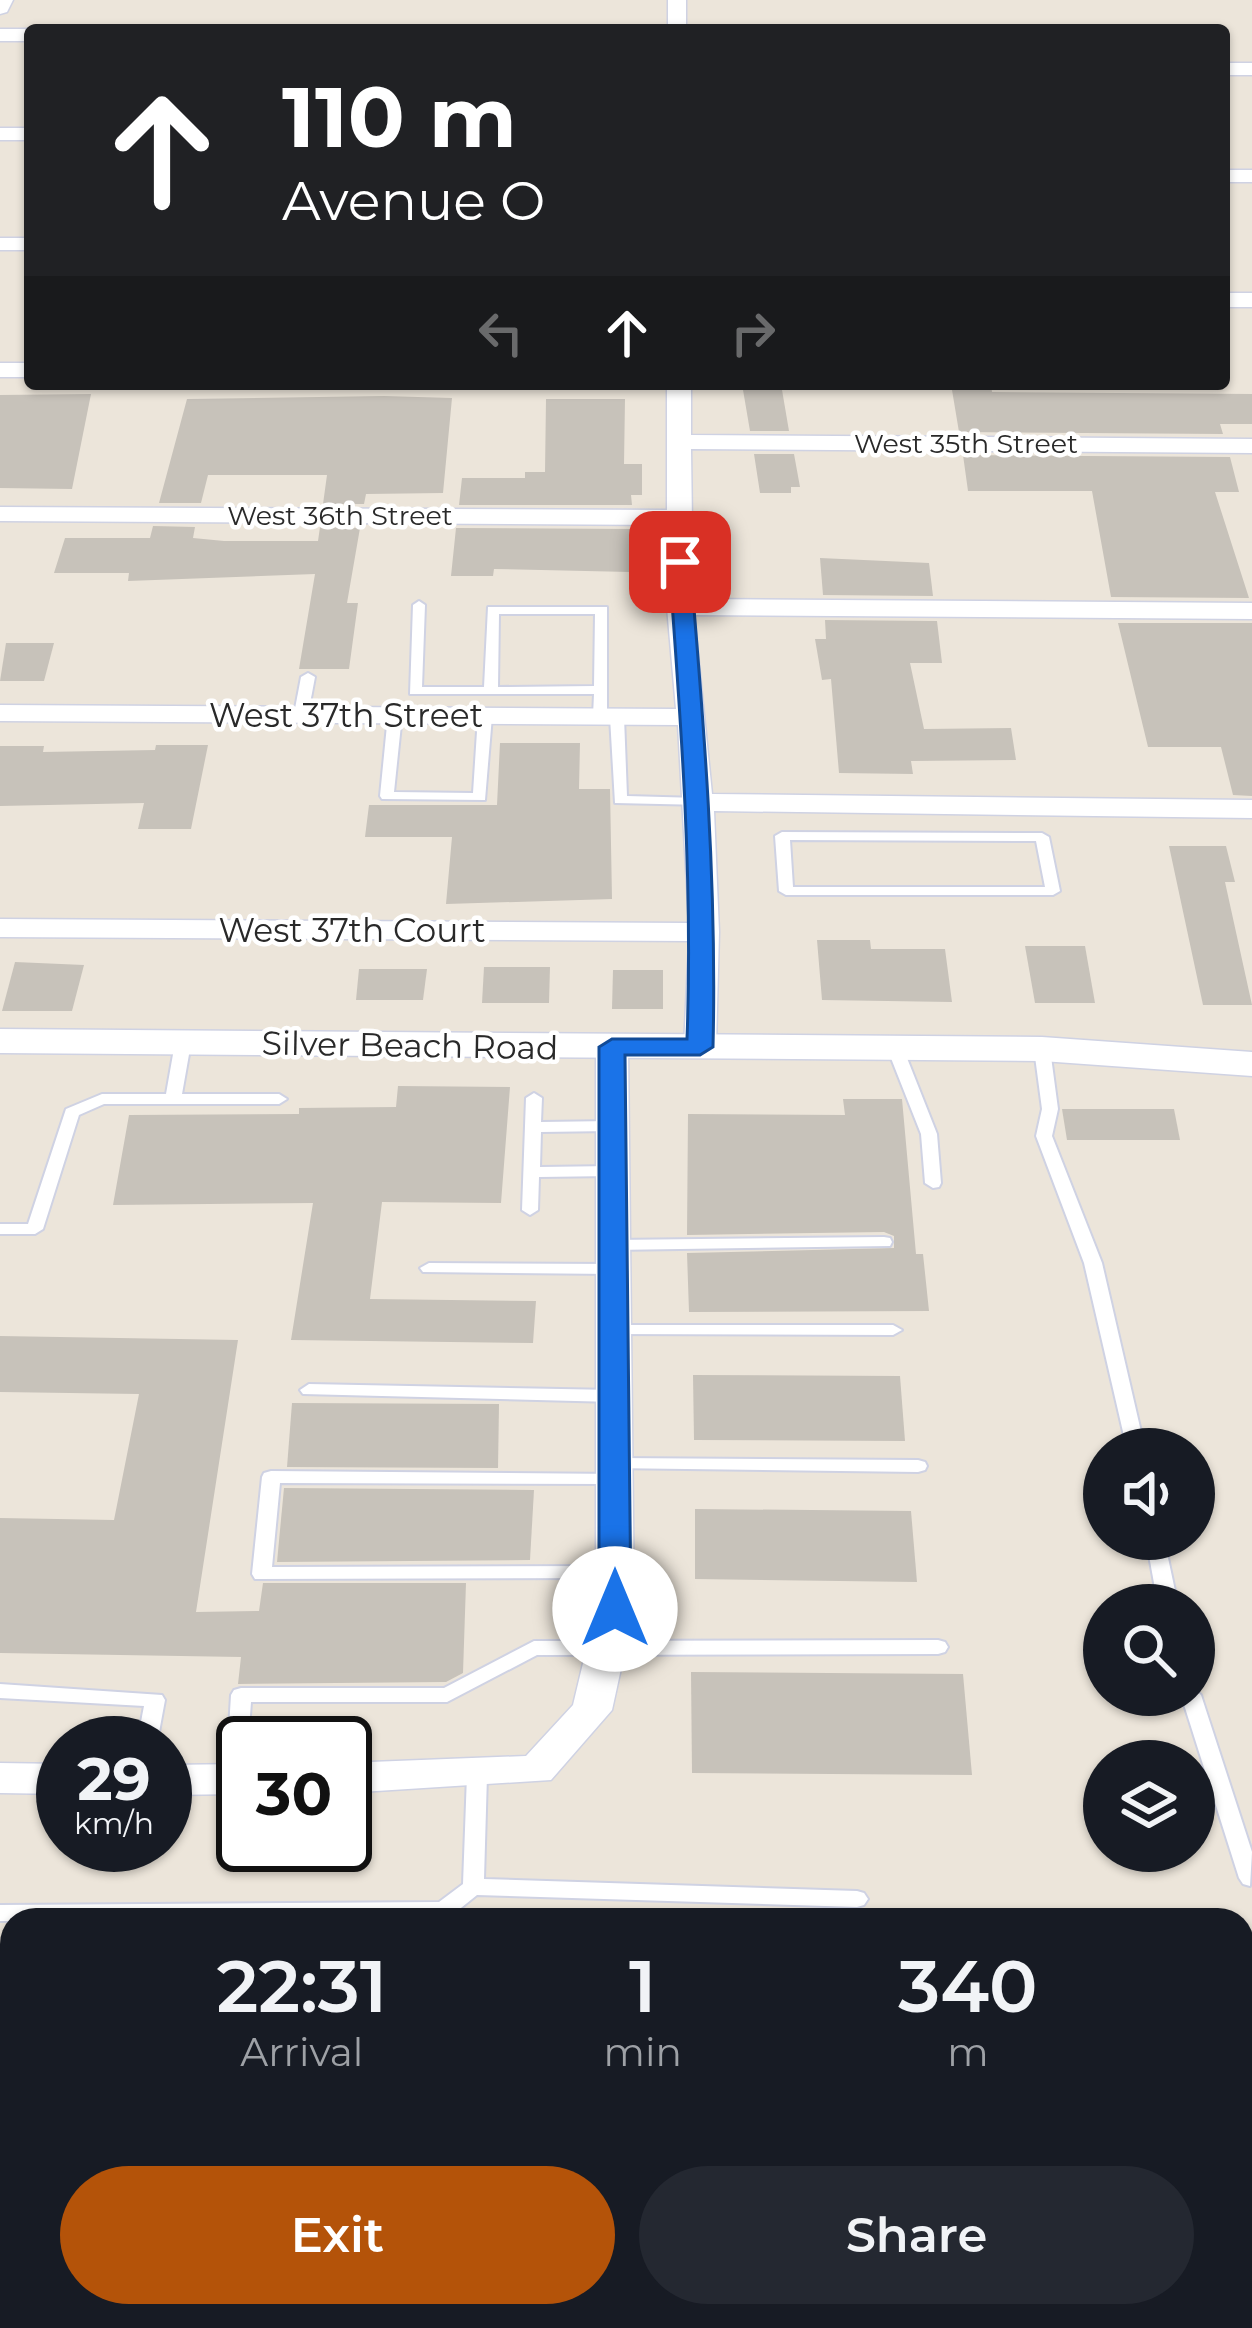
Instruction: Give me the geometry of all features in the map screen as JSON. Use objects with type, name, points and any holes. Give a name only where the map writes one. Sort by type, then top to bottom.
[{"type":"street","points":[[0,8],[4,0]]},
{"type":"street","points":[[679,390],[680,607],[699,802],[704,932],[700,1047]]},
{"type":"street","name":"West 35th Street","points":[[679,442],[1252,446]]},
{"type":"street","name":"West 36th Street","points":[[0,514],[680,518]]},
{"type":"street","points":[[680,607],[1252,611]]},
{"type":"street","name":"West 37th Street","points":[[0,712],[395,715],[488,703],[692,717]]},
{"type":"street","points":[[699,802],[1252,809]]},
{"type":"street","name":"West 37th Court","points":[[0,928],[704,932]]},
{"type":"street","name":"Silver Beach Road","points":[[1,1046],[1042,1049],[1252,1064]]},
{"type":"street","points":[[372,1777],[537,1770],[592,1710],[615,1609],[612,1047]]},
{"type":"street","points":[[0,1778],[36,1779]]},
{"type":"lane","points":[[419,605],[415,691],[488,703]]},
{"type":"lane","points":[[395,715],[387,796],[480,796],[494,610],[602,610],[605,708],[620,800],[699,802]]},
{"type":"lane","points":[[301,714],[308,677]]},
{"type":"lane","points":[[904,806],[908,837]]},
{"type":"lane","points":[[782,836],[908,837],[1042,837],[1053,891],[786,891],[782,836]]},
{"type":"lane","points":[[173,1099],[183,1043]]},
{"type":"lane","points":[[895,1048],[928,1134],[933,1183]]},
{"type":"lane","points":[[1042,1049],[1050,1109],[1044,1136],[1093,1264],[1131,1428]]},
{"type":"lane","points":[[530,1210],[534,1097]]},
{"type":"lane","points":[[0,1229],[35,1229],[72,1112],[102,1099],[279,1099]]},
{"type":"lane","points":[[533,1127],[612,1146]]},
{"type":"lane","points":[[532,1172],[612,1146]]},
{"type":"lane","points":[[429,1268],[884,1242]]},
{"type":"lane","points":[[614,1330],[893,1330]]},
{"type":"lane","points":[[308,1390],[614,1396]]},
{"type":"lane","points":[[615,1572],[262,1574],[272,1477],[918,1466]]},
{"type":"lane","points":[[241,1716],[241,1695],[447,1695],[534,1648],[938,1646]]},
{"type":"lane","points":[[0,1691],[155,1700],[152,1716]]},
{"type":"lane","points":[[1198,1716],[1250,1878]]},
{"type":"lane","points":[[473,1887],[477,1775]]},
{"type":"lane","points":[[447,1908],[473,1887],[857,1899]]},
{"type":"building","points":[[743,390],[782,390],[789,431],[750,431]]},
{"type":"building","points":[[952,390],[1252,394],[1252,424],[1220,424],[1223,434],[959,432]]},
{"type":"building","points":[[91,394],[72,489],[0,488],[0,395]]},
{"type":"building","points":[[452,398],[443,493],[366,494],[364,504],[323,504],[327,475],[208,475],[201,503],[159,503],[187,399]]},
{"type":"building","points":[[546,399],[625,399],[624,464],[642,464],[642,495],[631,495],[632,505],[459,505],[462,478],[525,478],[525,472],[545,472]]},
{"type":"building","points":[[754,454],[794,454],[800,487],[791,487],[791,493],[760,493]]},
{"type":"building","points":[[963,455],[1230,457],[1239,492],[1215,492],[1249,598],[1111,597],[1092,491],[968,491]]},
{"type":"building","points":[[153,526],[195,527],[193,538],[224,541],[318,541],[320,527],[360,528],[347,603],[358,603],[349,669],[299,669],[315,574],[128,581],[129,573],[54,573],[65,538],[150,538]]},
{"type":"building","points":[[456,528],[633,529],[634,563],[630,572],[494,569],[493,576],[451,576]]},
{"type":"building","points":[[820,558],[929,563],[933,596],[823,595]]},
{"type":"building","points":[[825,620],[937,621],[942,663],[910,663],[924,729],[1011,728],[1016,760],[911,761],[913,774],[839,773],[831,679],[822,680],[815,639],[826,639]]},
{"type":"building","points":[[1118,623],[1252,623],[1252,796],[1233,795],[1221,747],[1148,747]]},
{"type":"building","points":[[6,643],[54,643],[44,681],[0,681]]},
{"type":"building","points":[[500,743],[580,743],[579,789],[610,789],[612,899],[446,904],[452,837],[365,837],[369,805],[497,805]]},
{"type":"building","points":[[156,745],[208,745],[191,829],[138,829],[144,803],[0,806],[0,746],[44,746],[43,752],[155,750]]},
{"type":"building","points":[[1169,846],[1226,846],[1235,882],[1225,882],[1252,1005],[1203,1005]]},
{"type":"building","points":[[817,940],[870,940],[871,949],[945,949],[952,1002],[822,1000]]},
{"type":"building","points":[[1025,946],[1085,946],[1095,1003],[1035,1003]]},
{"type":"building","points":[[15,962],[84,965],[72,1011],[2,1011]]},
{"type":"building","points":[[484,967],[550,967],[549,1003],[482,1003]]},
{"type":"building","points":[[359,969],[427,969],[423,1000],[356,1000]]},
{"type":"building","points":[[613,970],[663,970],[663,1009],[612,1009]]},
{"type":"building","points":[[398,1086],[510,1087],[501,1203],[382,1202],[370,1299],[536,1301],[533,1343],[291,1340],[313,1203],[113,1205],[129,1115],[299,1114],[299,1108],[396,1107]]},
{"type":"building","points":[[843,1099],[902,1099],[916,1254],[923,1254],[929,1311],[689,1312],[687,1253],[894,1248],[894,1236],[884,1232],[687,1235],[688,1114],[845,1115]]},
{"type":"building","points":[[1062,1109],[1174,1109],[1180,1140],[1067,1140]]},
{"type":"building","points":[[0,1336],[238,1340],[196,1612],[259,1611],[263,1583],[466,1583],[463,1673],[446,1682],[238,1684],[241,1657],[0,1653],[0,1518],[114,1520],[139,1394],[0,1392]]},
{"type":"building","points":[[693,1375],[900,1376],[905,1441],[694,1440]]},
{"type":"building","points":[[292,1403],[499,1404],[498,1468],[287,1467]]},
{"type":"building","points":[[284,1488],[534,1490],[530,1560],[277,1562]]},
{"type":"building","points":[[695,1509],[911,1511],[917,1582],[695,1579]]},
{"type":"building","points":[[691,1672],[963,1674],[972,1775],[692,1773]]},
{"type":"route","points":[[615,1609],[612,1047],[700,1047],[704,932],[699,802],[680,562]]}]
